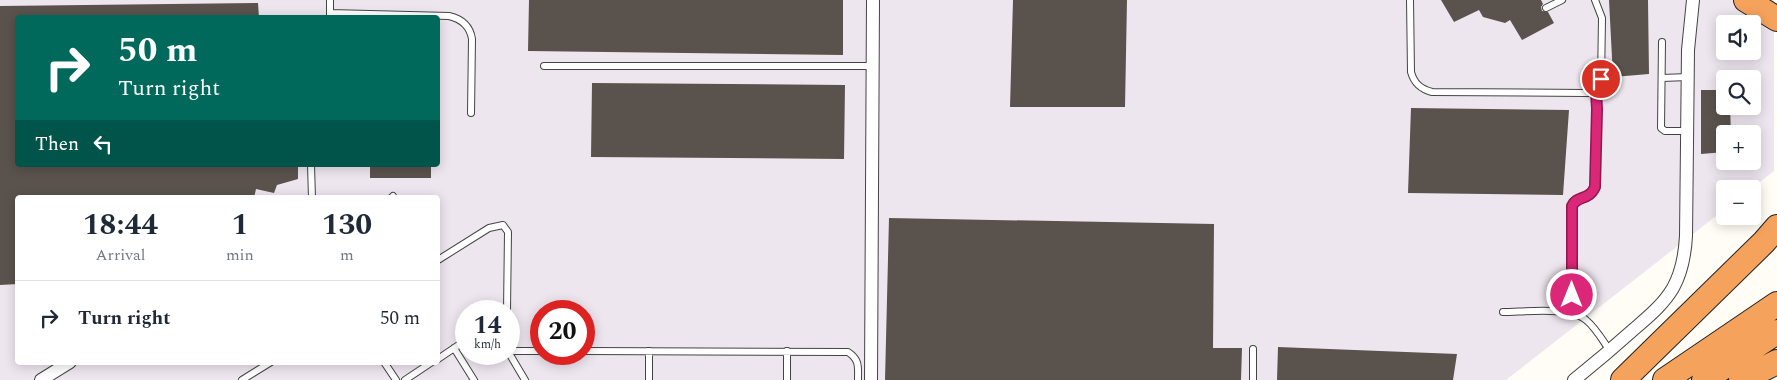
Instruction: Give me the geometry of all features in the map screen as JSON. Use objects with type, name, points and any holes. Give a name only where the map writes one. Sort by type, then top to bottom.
[{"type":"highway","points":[[1746,0],[1777,19]]},
{"type":"highway","points":[[1623,380],[1777,227]]},
{"type":"highway","points":[[1665,380],[1777,304]]},
{"type":"highway","points":[[1704,380],[1777,332]]},
{"type":"highway","points":[[1741,380],[1777,362]]},
{"type":"street","points":[[871,380],[873,0]]},
{"type":"street","points":[[1574,380],[1610,351],[1664,301],[1674,286],[1681,270],[1685,254],[1686,236],[1688,37],[1694,0]]},
{"type":"street","points":[[41,380],[65,365]]},
{"type":"lane","points":[[330,0],[330,15]]},
{"type":"lane","points":[[1410,0],[1411,72],[1415,82],[1422,88],[1432,92],[1590,93],[1596,91]]},
{"type":"lane","points":[[1546,8],[1562,0]]},
{"type":"lane","points":[[1572,312],[1572,206],[1577,200],[1590,195],[1595,187],[1596,91],[1601,82],[1602,24],[1601,12],[1596,1]]},
{"type":"lane","points":[[440,16],[455,17],[464,23],[471,33],[471,113]]},
{"type":"lane","points":[[1662,42],[1661,128],[1665,131],[1687,132]]},
{"type":"lane","points":[[544,66],[873,66]]},
{"type":"lane","points":[[1662,78],[1688,77]]},
{"type":"lane","points":[[312,167],[312,195]]},
{"type":"lane","points":[[440,259],[489,228],[503,225],[508,232],[507,300]]},
{"type":"lane","points":[[1503,312],[1572,312],[1587,320],[1610,351]]},
{"type":"lane","points":[[440,358],[454,348],[474,380]]},
{"type":"lane","points":[[1252,380],[1253,349]]},
{"type":"lane","points":[[595,350],[848,352],[855,356],[858,364],[858,380]]},
{"type":"lane","points":[[649,350],[649,380]]},
{"type":"lane","points":[[787,351],[787,380]]},
{"type":"lane","points":[[242,380],[266,365]]},
{"type":"lane","points":[[386,365],[396,380]]},
{"type":"lane","points":[[405,380],[428,365]]},
{"type":"lane","points":[[516,365],[525,380]]},
{"type":"shaded area","points":[[0,0],[1774,0],[1774,171],[1761,181],[1716,180],[1716,216],[1506,380],[0,380]]},
{"type":"building","points":[[529,0],[843,0],[843,55],[528,51]]},
{"type":"building","points":[[1013,0],[1127,0],[1125,107],[1010,107]]},
{"type":"building","points":[[1441,0],[1541,0],[1543,4],[1541,7],[1542,11],[1548,12],[1554,23],[1522,40],[1510,20],[1505,23],[1483,17],[1479,10],[1454,22]]},
{"type":"building","points":[[1609,0],[1648,0],[1649,74],[1613,77]]},
{"type":"building","points":[[258,3],[259,15],[15,15],[15,167],[298,167],[298,179],[277,185],[274,193],[256,189],[255,195],[15,195],[15,284],[0,285],[0,6]]},
{"type":"building","points":[[592,83],[845,85],[844,159],[591,157]]},
{"type":"building","points":[[1701,90],[1716,90],[1716,115],[1730,115],[1731,125],[1716,125],[1716,153],[1701,154]]},
{"type":"building","points":[[1411,108],[1569,110],[1563,195],[1408,193]]},
{"type":"building","points":[[370,167],[431,167],[431,178],[370,178]]},
{"type":"building","points":[[889,218],[1214,224],[1213,348],[1242,348],[1241,380],[885,380]]},
{"type":"building","points":[[1278,347],[1457,354],[1453,380],[1277,380]]},
{"type":"route","points":[[1572,295],[1572,204],[1590,195],[1595,187],[1596,91],[1600,86],[1601,79]]}]
